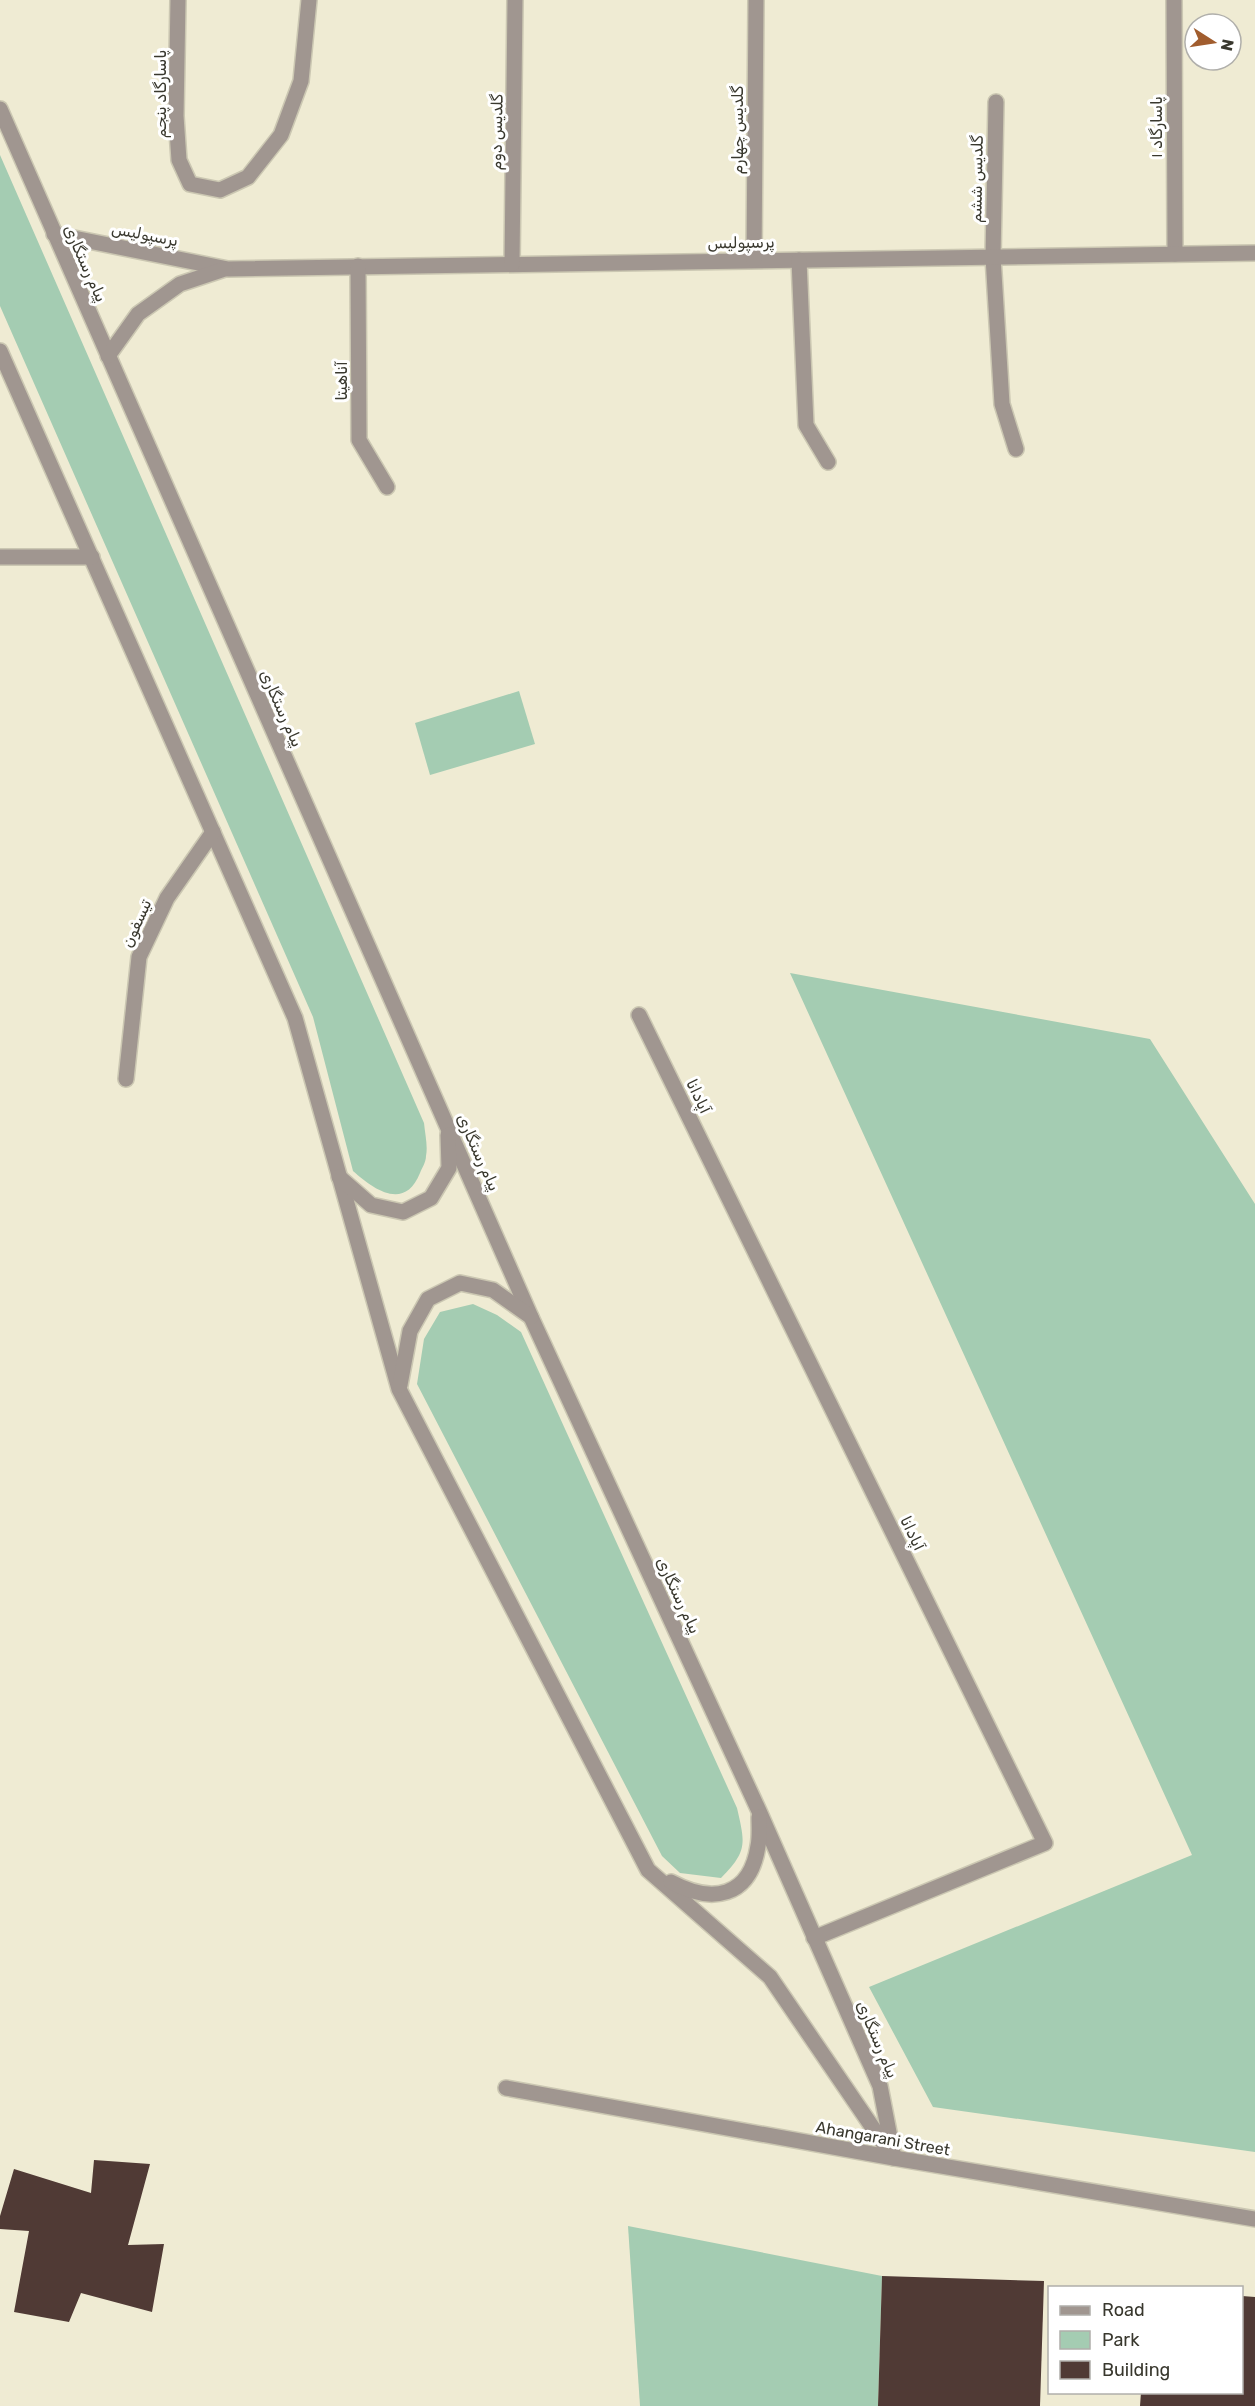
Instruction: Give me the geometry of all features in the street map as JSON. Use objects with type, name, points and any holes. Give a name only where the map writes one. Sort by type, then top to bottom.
[{"type":"street","name":"پاسارگاد پنجم","points":[[178,0],[176,116],[179,160],[190,184],[219,190],[248,177],[281,135],[301,81],[309,0]]},
{"type":"street","name":"گلدیس دوم","points":[[512,264],[515,0]]},
{"type":"street","name":"گلدیس چهارم","points":[[754,260],[756,0]]},
{"type":"street","name":"پاسارگاد ۱","points":[[1174,0],[1175,254]]},
{"type":"street","name":"گلدیس ششم","points":[[996,102],[993,257],[1002,404],[1016,449]]},
{"type":"street","name":"پیام رستگاری","points":[[0,110],[531,1317],[759,1811],[880,2086],[894,2158]]},
{"type":"street","name":"پرسپولیس","points":[[54,234],[228,268],[1255,253]]},
{"type":"street","points":[[798,260],[806,425],[828,462]]},
{"type":"street","name":"آناهیتا","points":[[358,266],[359,440],[387,487]]},
{"type":"street","name":"پرسپولیس","points":[[108,356],[138,314],[180,284],[228,268]]},
{"type":"street","points":[[0,351],[295,1018],[399,1389],[648,1870],[770,1977],[894,2158]]},
{"type":"street","points":[[0,557],[92,557]]},
{"type":"street","name":"تیسفون","points":[[126,1079],[139,957],[167,898],[213,832]]},
{"type":"street","name":"آپادانا","points":[[639,1015],[1045,1843],[814,1938]]},
{"type":"street","points":[[339,1177],[371,1205],[403,1212],[431,1198],[448,1168],[448,1128]]},
{"type":"street","points":[[399,1389],[410,1331],[428,1299],[460,1283],[493,1290],[531,1317]]},
{"type":"street","points":[[648,1870],[684,1889],[702,1894],[711,1896],[734,1890],[750,1873],[758,1846],[759,1811]]},
{"type":"street","name":"Ahangarani Street","points":[[506,2088],[894,2158],[1255,2219]]},
{"type":"green space","points":[[0,155],[424,1123],[427,1148],[425,1160],[414,1185],[406,1191],[398,1194],[379,1190],[353,1171],[313,1017],[0,306]]},
{"type":"green space","points":[[519,691],[535,744],[430,775],[415,723]]},
{"type":"green space","points":[[790,973],[1150,1039],[1255,1204],[1255,2152],[933,2107],[869,1987],[1192,1855]]},
{"type":"green space","points":[[473,1304],[497,1315],[521,1332],[737,1808],[742,1830],[742,1846],[736,1861],[721,1878],[680,1873],[662,1856],[417,1384],[424,1339],[440,1312]]},
{"type":"green space","points":[[628,2226],[882,2276],[878,2406],[640,2406]]},
{"type":"building","points":[[94,2160],[150,2164],[128,2245],[164,2244],[152,2312],[81,2293],[69,2322],[14,2312],[29,2231],[0,2229],[0,2216],[14,2169],[91,2193]]},
{"type":"building","points":[[882,2276],[1044,2281],[1040,2406],[878,2406]]},
{"type":"building","points":[[1243,2296],[1255,2297],[1255,2406],[1140,2406],[1141,2394],[1243,2394]]}]
